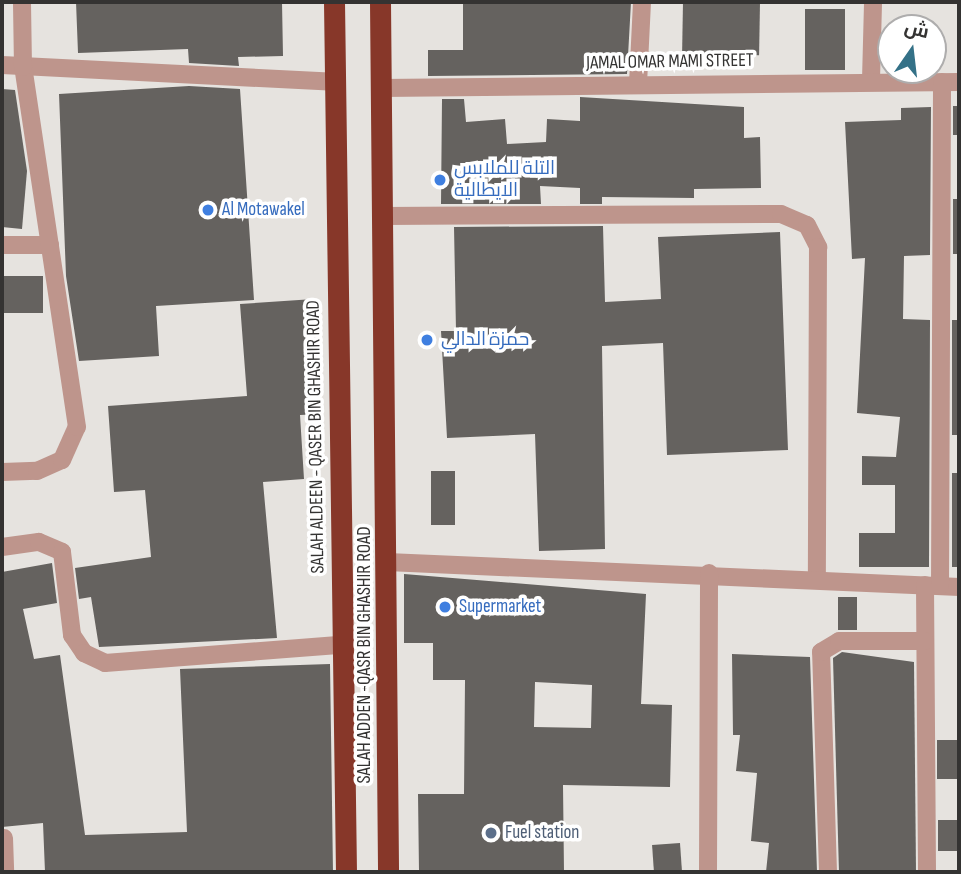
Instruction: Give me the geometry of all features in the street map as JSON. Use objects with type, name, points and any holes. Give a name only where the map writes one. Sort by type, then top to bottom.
[{"type":"highway","name":"SALAH ALDEEN - QASER BIN GHASHIR ROAD","points":[[334,2],[346,872]]},
{"type":"highway","points":[[380,2],[383,216]]},
{"type":"highway","name":"SALAH ADDEN -QASR BIN GHASHIR ROAD","points":[[383,216],[387,438],[388,872]]},
{"type":"street","points":[[2,472],[37,471],[62,460],[76,428],[23,66],[22,2]]},
{"type":"street","points":[[638,84],[642,2]]},
{"type":"street","points":[[871,80],[873,2]]},
{"type":"street","points":[[2,65],[334,82]]},
{"type":"street","name":"JAMAL OMAR MAMI STREET","points":[[381,88],[871,80],[951,82]]},
{"type":"street","points":[[927,872],[925,640],[932,585],[951,82]]},
{"type":"street","points":[[383,216],[781,214],[807,225],[818,247],[817,579]]},
{"type":"street","points":[[2,245],[50,245]]},
{"type":"street","points":[[2,547],[39,542],[62,552],[72,635],[84,653],[105,663],[341,645]]},
{"type":"street","points":[[387,562],[709,573],[959,587]]},
{"type":"street","points":[[708,872],[709,573]]},
{"type":"street","points":[[828,872],[821,652],[839,640],[925,640]]},
{"type":"street","points":[[4,838],[5,872]]},
{"type":"building","points":[[76,2],[282,2],[283,56],[238,57],[239,66],[189,63],[188,49],[78,53]]},
{"type":"building","points":[[463,2],[631,2],[627,74],[428,76],[428,50],[463,50]]},
{"type":"building","points":[[683,2],[760,3],[759,55],[682,54]]},
{"type":"building","points":[[805,9],[845,9],[845,70],[805,70]]},
{"type":"building","points":[[189,86],[240,89],[254,300],[156,306],[159,356],[79,361],[66,276],[59,94]]},
{"type":"building","points":[[2,89],[15,90],[27,171],[22,229],[2,227]]},
{"type":"building","points":[[580,97],[744,107],[744,138],[760,137],[761,188],[694,189],[694,198],[602,197],[602,204],[580,204],[580,188],[540,186],[541,204],[441,204],[442,99],[464,99],[466,122],[505,119],[507,144],[546,142],[547,119],[580,121]]},
{"type":"building","points":[[953,106],[959,106],[959,135],[953,135]]},
{"type":"building","points":[[931,107],[930,255],[904,256],[903,319],[930,320],[929,567],[859,567],[859,533],[895,533],[895,485],[862,485],[862,456],[896,457],[900,417],[857,413],[865,258],[852,259],[845,122],[901,120],[901,108]]},
{"type":"building","points":[[953,199],[959,199],[959,254],[953,254]]},
{"type":"building","points":[[603,226],[605,302],[661,299],[658,237],[780,232],[788,450],[667,455],[663,343],[602,346],[605,549],[539,551],[535,434],[447,438],[441,331],[456,331],[454,227]]},
{"type":"building","points":[[2,276],[43,276],[43,313],[2,313]]},
{"type":"building","points":[[314,299],[322,414],[300,415],[304,479],[263,482],[277,638],[99,647],[91,597],[79,599],[75,568],[151,557],[145,490],[114,492],[108,406],[247,396],[240,304]]},
{"type":"building","points":[[952,320],[959,320],[959,435],[952,435]]},
{"type":"building","points":[[431,471],[455,471],[455,525],[431,525]]},
{"type":"building","points":[[952,473],[959,473],[959,567],[952,567]]},
{"type":"building","points":[[52,563],[57,603],[23,609],[34,659],[60,655],[85,835],[187,832],[180,669],[330,664],[333,872],[45,872],[43,823],[2,827],[2,572]]},
{"type":"building","points":[[404,574],[646,594],[641,704],[672,705],[670,787],[563,785],[564,872],[419,872],[418,794],[464,794],[465,680],[433,680],[433,643],[404,643]],"holes":[[[535,682],[592,685],[591,728],[534,727]]]},
{"type":"building","points":[[838,597],[857,597],[857,630],[838,630]]},
{"type":"building","points":[[842,652],[914,662],[916,872],[839,872],[833,658]]},
{"type":"building","points":[[732,654],[810,657],[817,872],[766,872],[769,843],[751,841],[757,773],[736,771],[740,735],[733,735]]},
{"type":"building","points":[[937,740],[959,740],[959,779],[937,779]]},
{"type":"building","points":[[938,820],[959,820],[959,851],[938,851]]},
{"type":"building","points":[[680,843],[682,872],[654,872],[652,845]]},
{"type":"place","name":"التلة للملابس الايطالية","points":[[440,180]]},
{"type":"place","name":"Al Motawakel","points":[[208,210]]},
{"type":"place","name":"حمزة الدالي","points":[[427,340]]},
{"type":"place","name":"Supermarket","points":[[445,607]]},
{"type":"place","name":"Fuel station","points":[[491,833]]}]
